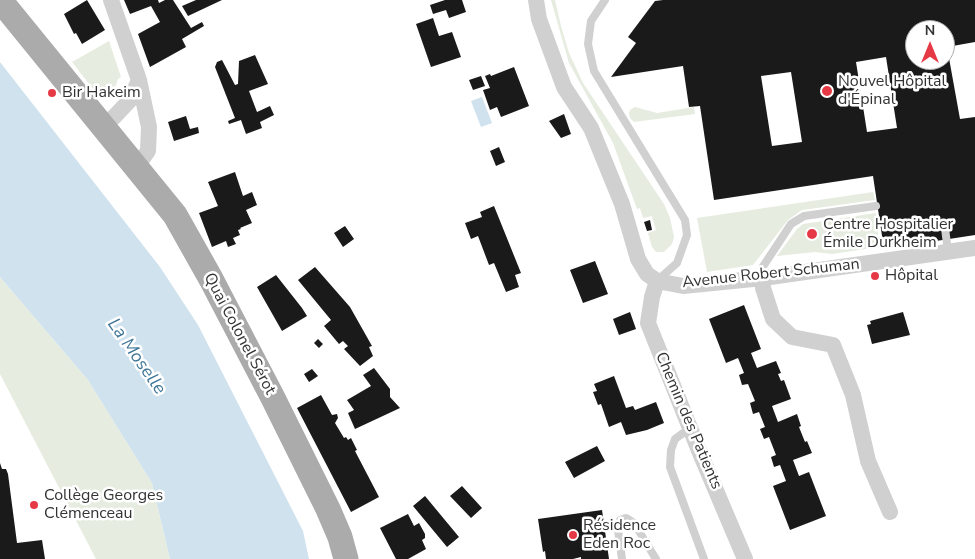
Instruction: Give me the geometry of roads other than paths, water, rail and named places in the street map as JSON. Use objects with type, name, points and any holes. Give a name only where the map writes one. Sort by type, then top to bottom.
[{"type":"main road","name":"Quai Colonel Sérot","points":[[0,0],[175,215],[211,279],[328,509],[340,537],[346,559]]},
{"type":"street","points":[[111,0],[139,80],[150,127],[148,151],[136,168]]},
{"type":"street","points":[[536,0],[539,19],[564,87],[591,128],[622,204],[638,259],[647,274],[657,281]]},
{"type":"street","points":[[102,127],[130,100],[139,80]]},
{"type":"street","name":"Avenue Robert Schuman","points":[[657,281],[683,286],[763,278],[975,248]]},
{"type":"street","points":[[763,278],[763,288],[773,319],[792,337],[833,346],[853,395],[868,461],[890,512]]},
{"type":"street","name":"Chemin des Patients","points":[[657,281],[652,297],[648,323],[745,559]]},
{"type":"lane","points":[[605,0],[591,21],[588,44],[594,71],[685,220],[687,235],[677,263],[657,281]]},
{"type":"lane","points":[[763,278],[762,268],[791,224],[804,216],[876,206]]},
{"type":"lane","points":[[945,228],[948,252]]},
{"type":"lane","points":[[690,428],[675,439],[671,450],[670,467],[704,559]]},
{"type":"lane","points":[[622,559],[618,530],[620,520],[626,518],[634,523],[656,559]]},
{"type":"water","name":"La Moselle","points":[[0,62],[160,267],[198,325],[303,531],[309,559],[170,559],[152,483],[88,380],[0,277]]},
{"type":"water","points":[[482,97],[492,123],[481,127],[471,101]]},
{"type":"place","name":"Nouvel Hôpital d'Épinal","points":[[827,91]]},
{"type":"place","name":"Bir Hakeim","points":[[52,93]]},
{"type":"place","name":"Centre Hospitalier Émile Durkheim","points":[[812,234]]},
{"type":"place","name":"Hôpital","points":[[875,276]]},
{"type":"place","name":"Collège Georges Clémenceau","points":[[34,505]]},
{"type":"place","name":"Résidence Eden Roc","points":[[573,535]]}]
